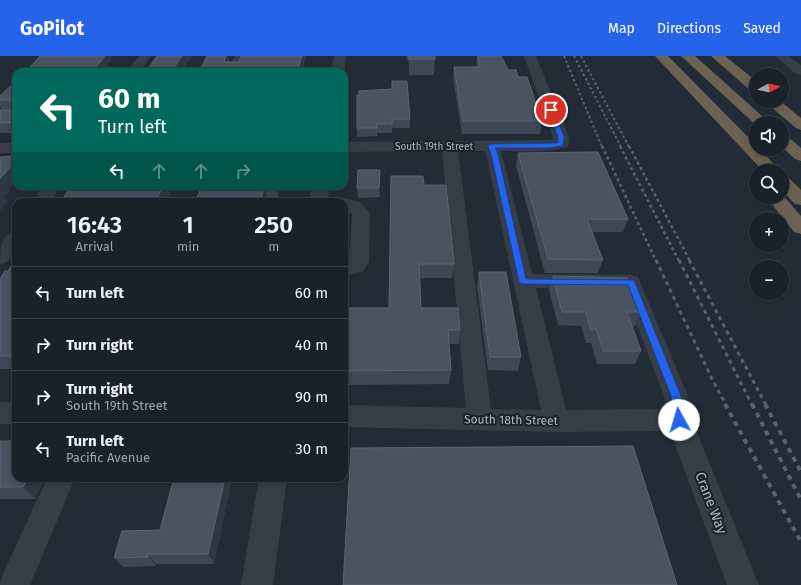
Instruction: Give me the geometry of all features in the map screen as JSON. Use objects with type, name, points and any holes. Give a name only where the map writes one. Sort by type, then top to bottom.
[{"type":"highway","points":[[661,56],[765,164]]},
{"type":"highway","points":[[687,56],[755,116]]},
{"type":"highway","points":[[717,56],[749,82]]},
{"type":"highway","points":[[780,108],[801,125]]},
{"type":"highway","points":[[783,108],[801,119]]},
{"type":"highway","points":[[717,115],[723,134],[749,166]]},
{"type":"highway","points":[[789,145],[801,156]]},
{"type":"highway","points":[[789,188],[801,200]]},
{"type":"highway","points":[[782,204],[801,228]]},
{"type":"street","points":[[136,68],[144,56]]},
{"type":"street","points":[[236,68],[241,56]]},
{"type":"street","points":[[338,68],[340,56]]},
{"type":"street","name":"South 19th Street","points":[[348,147],[548,146],[561,144],[561,137],[530,56]]},
{"type":"street","points":[[781,56],[801,70]]},
{"type":"street","points":[[449,146],[480,420]]},
{"type":"street","points":[[491,146],[556,421]]},
{"type":"street","points":[[0,148],[12,148]]},
{"type":"street","points":[[348,204],[354,206],[361,213],[359,262],[356,266],[348,269]]},
{"type":"street","points":[[0,258],[12,242]]},
{"type":"street","name":"Crane Way","points":[[523,282],[631,282],[676,396],[679,420],[743,585]]},
{"type":"street","points":[[0,414],[12,413]]},
{"type":"street","name":"South 18th Street","points":[[348,416],[556,421],[679,420]]},
{"type":"street","points":[[14,585],[59,482]]},
{"type":"street","points":[[256,585],[272,482]]},
{"type":"building","points":[[40,56],[105,56],[95,68],[30,68]]},
{"type":"building","points":[[157,56],[182,56],[174,68],[149,68]]},
{"type":"building","points":[[207,56],[226,56],[224,62],[239,62],[241,56],[302,56],[298,68],[201,68]]},
{"type":"building","points":[[409,56],[435,56],[435,59],[409,59]]},
{"type":"building","points":[[478,56],[501,56],[508,70],[516,70],[518,77],[527,77],[542,121],[463,121],[454,67],[480,67]]},
{"type":"building","points":[[392,81],[407,81],[410,119],[392,119],[392,124],[377,124],[377,128],[357,128],[357,95],[359,95],[359,91],[392,89]]},
{"type":"building","points":[[12,85],[12,100],[0,100],[0,96]]},
{"type":"building","points":[[0,110],[12,110],[12,122],[0,123]]},
{"type":"building","points":[[598,152],[628,219],[587,219],[603,260],[548,259],[518,153]]},
{"type":"building","points":[[12,156],[12,165],[0,179],[0,157]]},
{"type":"building","points":[[358,170],[380,170],[379,188],[357,188]]},
{"type":"building","points":[[391,176],[423,176],[424,185],[446,185],[454,264],[419,264],[421,308],[458,308],[460,330],[448,330],[451,370],[348,371],[348,308],[389,308]]},
{"type":"building","points":[[68,190],[161,190],[157,198],[63,198]]},
{"type":"building","points":[[200,190],[264,190],[261,198],[197,198]]},
{"type":"building","points":[[12,265],[12,356],[0,356],[0,279],[5,271],[8,271]]},
{"type":"building","points":[[479,272],[506,272],[521,357],[490,357]]},
{"type":"building","points":[[553,276],[627,278],[641,312],[627,312],[641,351],[603,351],[596,329],[591,330],[586,312],[562,312]]},
{"type":"building","points":[[0,441],[12,441],[12,482],[26,482],[23,487],[0,487]]},
{"type":"building","points":[[633,446],[677,585],[343,585],[351,448]]},
{"type":"building","points":[[173,482],[224,482],[208,554],[148,554],[148,557],[114,558],[122,531],[160,530]]},
{"type":"railway","points":[[564,56],[602,147]]},
{"type":"railway","points":[[574,56],[621,147]]},
{"type":"railway","points":[[581,56],[629,147]]},
{"type":"railway","points":[[602,146],[656,261]]},
{"type":"railway","points":[[620,146],[679,261]]},
{"type":"railway","points":[[629,146],[690,261]]},
{"type":"railway","points":[[656,260],[714,383],[726,405]]},
{"type":"railway","points":[[679,260],[752,405]]},
{"type":"railway","points":[[689,260],[766,405]]},
{"type":"railway","points":[[725,404],[801,542]]},
{"type":"railway","points":[[752,404],[801,500]]},
{"type":"railway","points":[[765,404],[801,472]]},
{"type":"route","points":[[551,110],[561,137],[561,144],[548,146],[491,146],[523,282],[631,282],[676,396],[679,420]]}]
